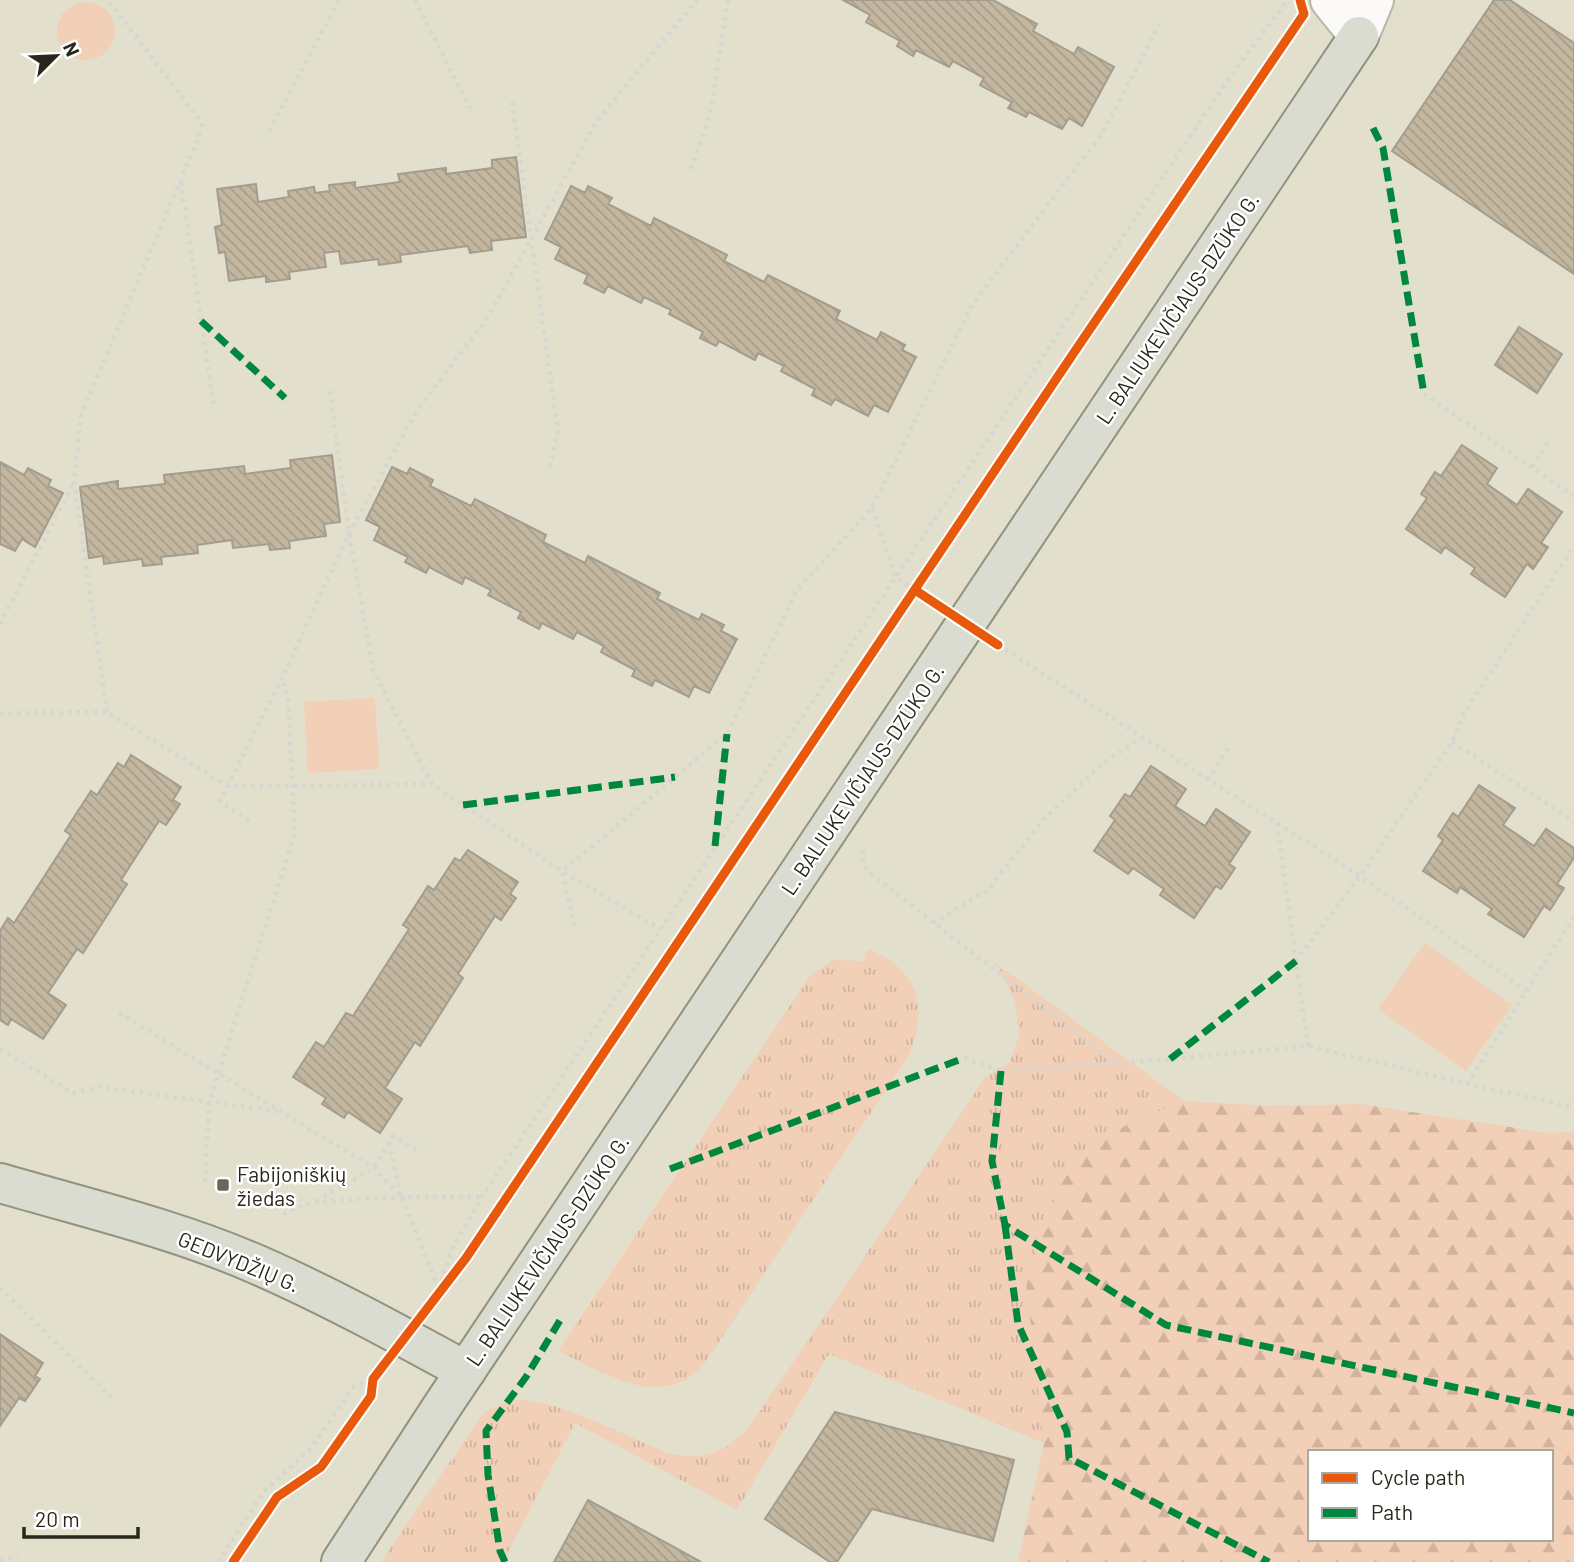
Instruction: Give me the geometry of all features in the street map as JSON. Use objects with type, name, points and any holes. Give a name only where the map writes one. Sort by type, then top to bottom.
[{"type":"main road","name":"L. BALIUKEVIČIAUS-DZŪKO G.","points":[[341,1562],[1359,36]]},
{"type":"main road","name":"GEDVYDŽIŲ G.","points":[[0,1184],[146,1225],[256,1264],[326,1297],[466,1371]]},
{"type":"street","points":[[1330,0],[1359,36],[1374,0]]},
{"type":"path","points":[[107,712],[74,481],[81,415],[181,181],[202,123],[108,0]]},
{"type":"path","points":[[269,131],[339,0]]},
{"type":"path","points":[[415,0],[470,108]]},
{"type":"path","points":[[249,821],[220,800],[282,678],[349,533],[419,407],[485,322],[596,122],[697,0]]},
{"type":"path","points":[[691,169],[710,116],[728,0]]},
{"type":"path","points":[[439,1290],[452,1249],[482,1197],[1231,75],[1288,0]]},
{"type":"path","points":[[562,871],[727,734],[797,590],[872,508],[972,305],[1103,132],[1159,24]]},
{"type":"path","points":[[512,103],[558,430],[549,470]]},
{"type":"path","points":[[181,181],[214,408]]},
{"type":"path","points":[[330,391],[349,533],[373,670],[432,784],[562,871],[660,929]]},
{"type":"path","points":[[1424,394],[1574,496]]},
{"type":"path","points":[[1532,467],[1548,442]]},
{"type":"path","points":[[0,624],[74,481]]},
{"type":"path","points":[[872,508],[896,578],[915,590]]},
{"type":"path","points":[[1296,961],[1360,876],[1452,742],[1465,711],[1574,546]]},
{"type":"path","points":[[909,599],[922,578]]},
{"type":"path","points":[[1006,635],[998,645],[1360,876],[1527,991]]},
{"type":"path","points":[[205,1182],[209,1102],[295,832],[288,699],[282,678]]},
{"type":"path","points":[[0,713],[107,712],[228,786],[432,784]]},
{"type":"path","points":[[933,923],[988,890],[1045,818],[1076,787],[1120,750],[1142,737]]},
{"type":"path","points":[[1452,742],[1574,821]]},
{"type":"path","points":[[1208,780],[1228,748]]},
{"type":"path","points":[[1277,823],[1308,1046]]},
{"type":"path","points":[[863,848],[863,863],[871,874],[1115,1063]]},
{"type":"path","points":[[562,871],[575,926]]},
{"type":"path","points":[[1467,1084],[1574,917]]},
{"type":"path","points":[[119,1013],[374,1168],[402,1197]]},
{"type":"path","points":[[964,1058],[1000,1071],[1308,1046],[1574,1107]]},
{"type":"path","points":[[0,1049],[73,1093],[99,1087],[281,1111]]},
{"type":"path","points":[[283,1214],[313,1202],[374,1168],[393,1136],[420,1152]]},
{"type":"path","points":[[389,1142],[402,1197],[439,1290]]},
{"type":"path","points":[[313,1202],[402,1197],[482,1197]]},
{"type":"path","points":[[439,1290],[457,1269]]},
{"type":"path","points":[[0,1288],[111,1397]]},
{"type":"path","points":[[218,1562],[264,1490],[309,1451],[353,1387],[373,1383]]},
{"type":"path","points":[[0,1560],[18,1556]]},
{"type":"green space","points":[[86,2],[97,4],[110,15],[115,31],[113,42],[102,55],[86,60],[75,58],[62,47],[57,31],[59,20],[70,7]]},
{"type":"green space","points":[[375,698],[379,769],[308,773],[304,702]]},
{"type":"green space","points":[[1425,943],[1512,1005],[1466,1071],[1378,1009]]},
{"type":"green space","points":[[868,949],[899,968],[909,979],[915,992],[918,1022],[908,1057],[705,1363],[697,1372],[680,1382],[663,1387],[645,1386],[609,1375],[558,1351],[810,976],[832,960],[864,961]]},
{"type":"green space","points":[[986,956],[1184,1101],[1126,1125],[1026,1280],[1044,1443],[829,1354],[737,1510],[575,1423],[503,1562],[381,1562],[484,1412],[502,1405],[520,1400],[552,1405],[594,1420],[667,1453],[680,1455],[702,1455],[720,1450],[748,1429],[985,1078],[1010,1061],[1019,1035],[1015,1001],[999,968]]},
{"type":"green space","points":[[1184,1101],[1273,1106],[1360,1104],[1548,1133],[1574,1132],[1574,1562],[1018,1562],[1044,1443],[1026,1280],[1057,1186],[1090,1152],[1126,1125]]},
{"type":"building","points":[[843,0],[993,0],[1037,24],[1033,31],[1074,54],[1078,47],[1114,67],[1082,126],[1069,118],[1062,129],[1029,112],[1026,117],[1008,108],[1012,102],[980,85],[984,78],[953,61],[949,67],[916,50],[913,56],[897,46],[900,41],[866,22],[870,15]]},
{"type":"building","points":[[1494,0],[1510,0],[1574,43],[1574,274],[1392,151]]},
{"type":"building","points":[[516,157],[526,237],[491,241],[492,250],[470,253],[468,246],[400,255],[401,262],[379,265],[378,259],[341,264],[339,251],[324,253],[326,267],[289,272],[290,279],[266,282],[266,276],[229,281],[225,252],[219,253],[215,227],[222,225],[217,189],[256,184],[258,202],[289,197],[288,191],[314,187],[315,193],[330,191],[329,185],[355,182],[355,188],[400,182],[398,174],[446,168],[446,174],[492,168],[492,160]]},
{"type":"building","points":[[571,186],[585,193],[588,186],[612,198],[608,204],[651,226],[654,218],[727,255],[724,261],[764,282],[768,275],[840,311],[836,319],[877,340],[881,332],[905,345],[902,350],[916,357],[888,412],[874,405],[868,416],[835,399],[831,405],[812,395],[815,389],[781,371],[784,366],[758,353],[755,360],[719,341],[716,346],[700,338],[703,332],[669,314],[671,310],[644,297],[641,303],[608,286],[604,293],[584,283],[588,275],[555,259],[561,247],[545,239]]},
{"type":"building","points":[[1519,327],[1562,354],[1537,393],[1495,365]]},
{"type":"building","points":[[1462,445],[1497,468],[1487,484],[1517,505],[1528,489],[1562,512],[1541,543],[1548,547],[1533,569],[1527,564],[1505,597],[1471,574],[1475,568],[1445,547],[1441,553],[1406,529],[1427,498],[1421,494],[1435,472],[1441,476]]},
{"type":"building","points":[[332,455],[340,522],[324,524],[326,536],[289,541],[290,548],[270,550],[269,544],[233,548],[232,540],[197,545],[198,553],[161,557],[162,564],[143,566],[142,559],[104,564],[103,556],[89,558],[80,487],[118,481],[118,489],[165,484],[164,475],[244,466],[245,474],[291,468],[290,460]]},
{"type":"building","points":[[0,462],[24,475],[28,468],[51,480],[48,486],[63,493],[35,547],[22,539],[15,551],[0,544]]},
{"type":"building","points":[[392,467],[407,474],[410,468],[433,480],[430,486],[471,506],[475,499],[546,535],[543,542],[585,563],[588,556],[660,593],[657,599],[699,620],[702,614],[724,625],[721,631],[737,639],[709,693],[694,686],[689,697],[655,680],[652,686],[632,676],[635,670],[601,652],[604,646],[577,632],[573,639],[542,623],[539,629],[518,618],[521,612],[488,595],[491,590],[465,577],[462,584],[429,567],[426,573],[405,562],[408,557],[374,540],[380,527],[366,520]]},
{"type":"building","points":[[131,755],[181,787],[173,800],[180,804],[166,825],[159,821],[121,880],[127,884],[83,953],[77,949],[48,993],[66,1005],[43,1039],[11,1019],[8,1025],[0,1020],[0,931],[8,918],[14,923],[71,835],[65,831],[91,791],[97,795],[118,763],[124,767]]},
{"type":"building","points":[[1151,766],[1186,789],[1175,806],[1205,826],[1216,809],[1250,832],[1229,864],[1235,868],[1221,889],[1216,886],[1194,918],[1160,895],[1164,889],[1133,868],[1128,874],[1094,851],[1115,820],[1110,816],[1125,794],[1130,797]]},
{"type":"building","points":[[1479,785],[1515,808],[1503,825],[1534,846],[1546,829],[1574,848],[1574,858],[1557,884],[1564,888],[1550,910],[1544,906],[1524,937],[1488,914],[1492,909],[1460,887],[1457,893],[1423,871],[1443,840],[1438,836],[1453,813],[1458,817]]},
{"type":"building","points":[[468,850],[518,882],[510,894],[516,898],[501,920],[495,916],[458,974],[463,978],[420,1046],[415,1042],[385,1088],[402,1099],[380,1133],[348,1112],[344,1118],[322,1104],[326,1098],[293,1077],[316,1042],[324,1047],[346,1013],[353,1016],[409,929],[403,925],[428,886],[434,890],[455,858],[460,861]]},
{"type":"building","points":[[0,1334],[43,1363],[35,1376],[40,1379],[25,1401],[19,1398],[0,1426]]},
{"type":"building","points":[[835,1412],[1014,1460],[993,1541],[872,1509],[837,1562],[830,1562],[765,1519]]},
{"type":"building","points":[[588,1500],[701,1562],[554,1562]]},
{"type":"marked path","points":[[1373,128],[1383,148],[1424,394]]},
{"type":"marked path","points":[[201,321],[285,398]]},
{"type":"marked path","points":[[715,846],[727,734]]},
{"type":"marked path","points":[[463,805],[675,777]]},
{"type":"marked path","points":[[1170,1059],[1296,961]]},
{"type":"marked path","points":[[670,1169],[964,1058]]},
{"type":"marked path","points":[[1001,1071],[992,1161],[1005,1225],[1166,1325],[1574,1413]]},
{"type":"marked path","points":[[1005,1225],[1018,1324],[1067,1432],[1069,1458],[1269,1562]]},
{"type":"marked path","points":[[505,1562],[500,1551],[488,1475],[486,1431],[526,1377],[562,1317]]},
{"type":"cycle path","points":[[233,1562],[277,1497],[321,1467],[371,1396],[373,1379],[466,1258],[1304,14],[1300,0]]},
{"type":"cycle path","points":[[915,590],[998,645]]},
{"type":"place","name":"Fabijoniškių žiedas","points":[[223,1185]]}]
